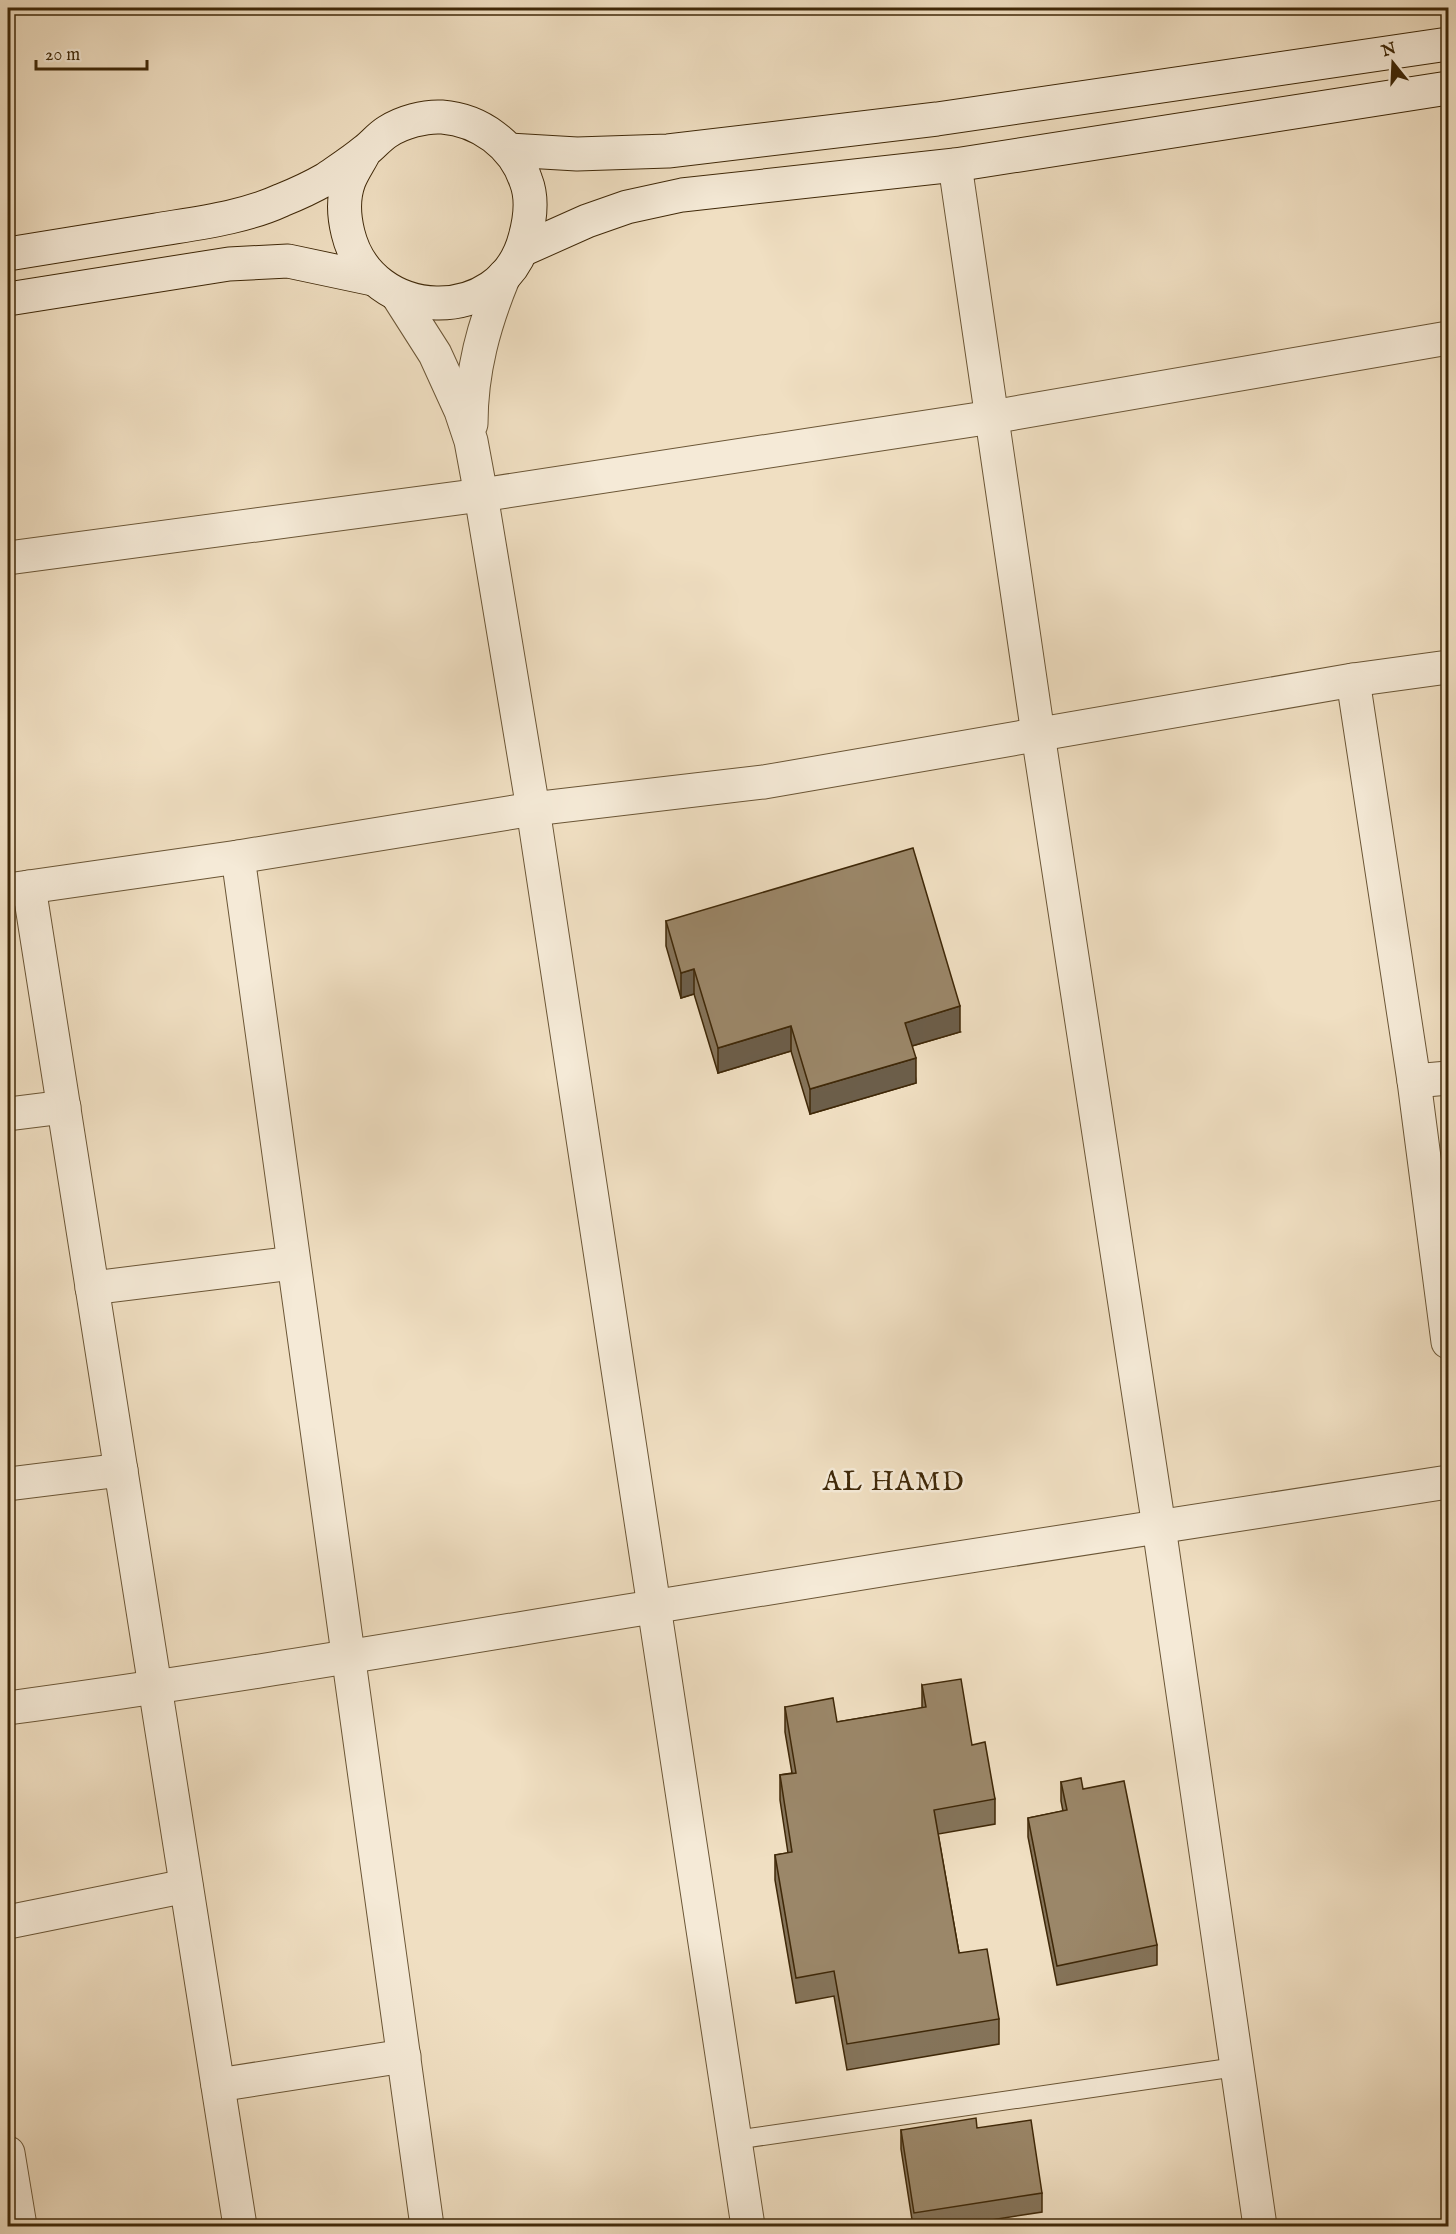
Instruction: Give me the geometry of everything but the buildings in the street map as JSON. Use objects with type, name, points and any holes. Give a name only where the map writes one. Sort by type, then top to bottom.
[{"type":"street","points":[[510,150],[577,154],[668,151],[937,119],[1449,44]]},
{"type":"street","points":[[8,299],[229,264],[288,261],[386,288],[427,303],[455,302],[481,293],[513,263],[587,221],[627,207],[682,195],[955,165],[1449,88]]},
{"type":"street","points":[[8,254],[234,217],[281,201],[325,179],[365,151],[387,132],[413,120],[441,117],[470,123],[495,137],[510,150],[527,181],[531,216],[513,263],[490,309],[474,375],[471,441]]},
{"type":"street","points":[[365,151],[348,182],[344,216],[352,250],[386,288],[435,354],[461,411],[471,441],[482,495],[533,809],[748,2226]]},
{"type":"street","points":[[955,165],[1038,734],[1159,1527],[1260,2226]]},
{"type":"street","points":[[8,558],[482,495],[992,417],[1449,338]]},
{"type":"street","points":[[240,2226],[64,1107],[18,889],[237,857],[533,809],[764,782],[1353,680],[1449,667]]},
{"type":"street","points":[[1353,680],[1414,1081],[1449,1342]]},
{"type":"street","points":[[237,857],[427,2226]]},
{"type":"street","points":[[1414,1081],[1449,1078]]},
{"type":"street","points":[[8,1114],[64,1107]]},
{"type":"street","points":[[92,1288],[294,1263]]},
{"type":"street","points":[[8,1484],[121,1470]]},
{"type":"street","points":[[8,1708],[348,1658],[654,1606],[1449,1482]]},
{"type":"street","points":[[8,1923],[186,1886]]},
{"type":"street","points":[[218,2085],[404,2056]]},
{"type":"street","points":[[8,2153],[20,2226]]},
{"type":"lane","points":[[735,2140],[1236,2067]]},
{"type":"district","name":"AL HAMD","points":[[894,1481]]}]
